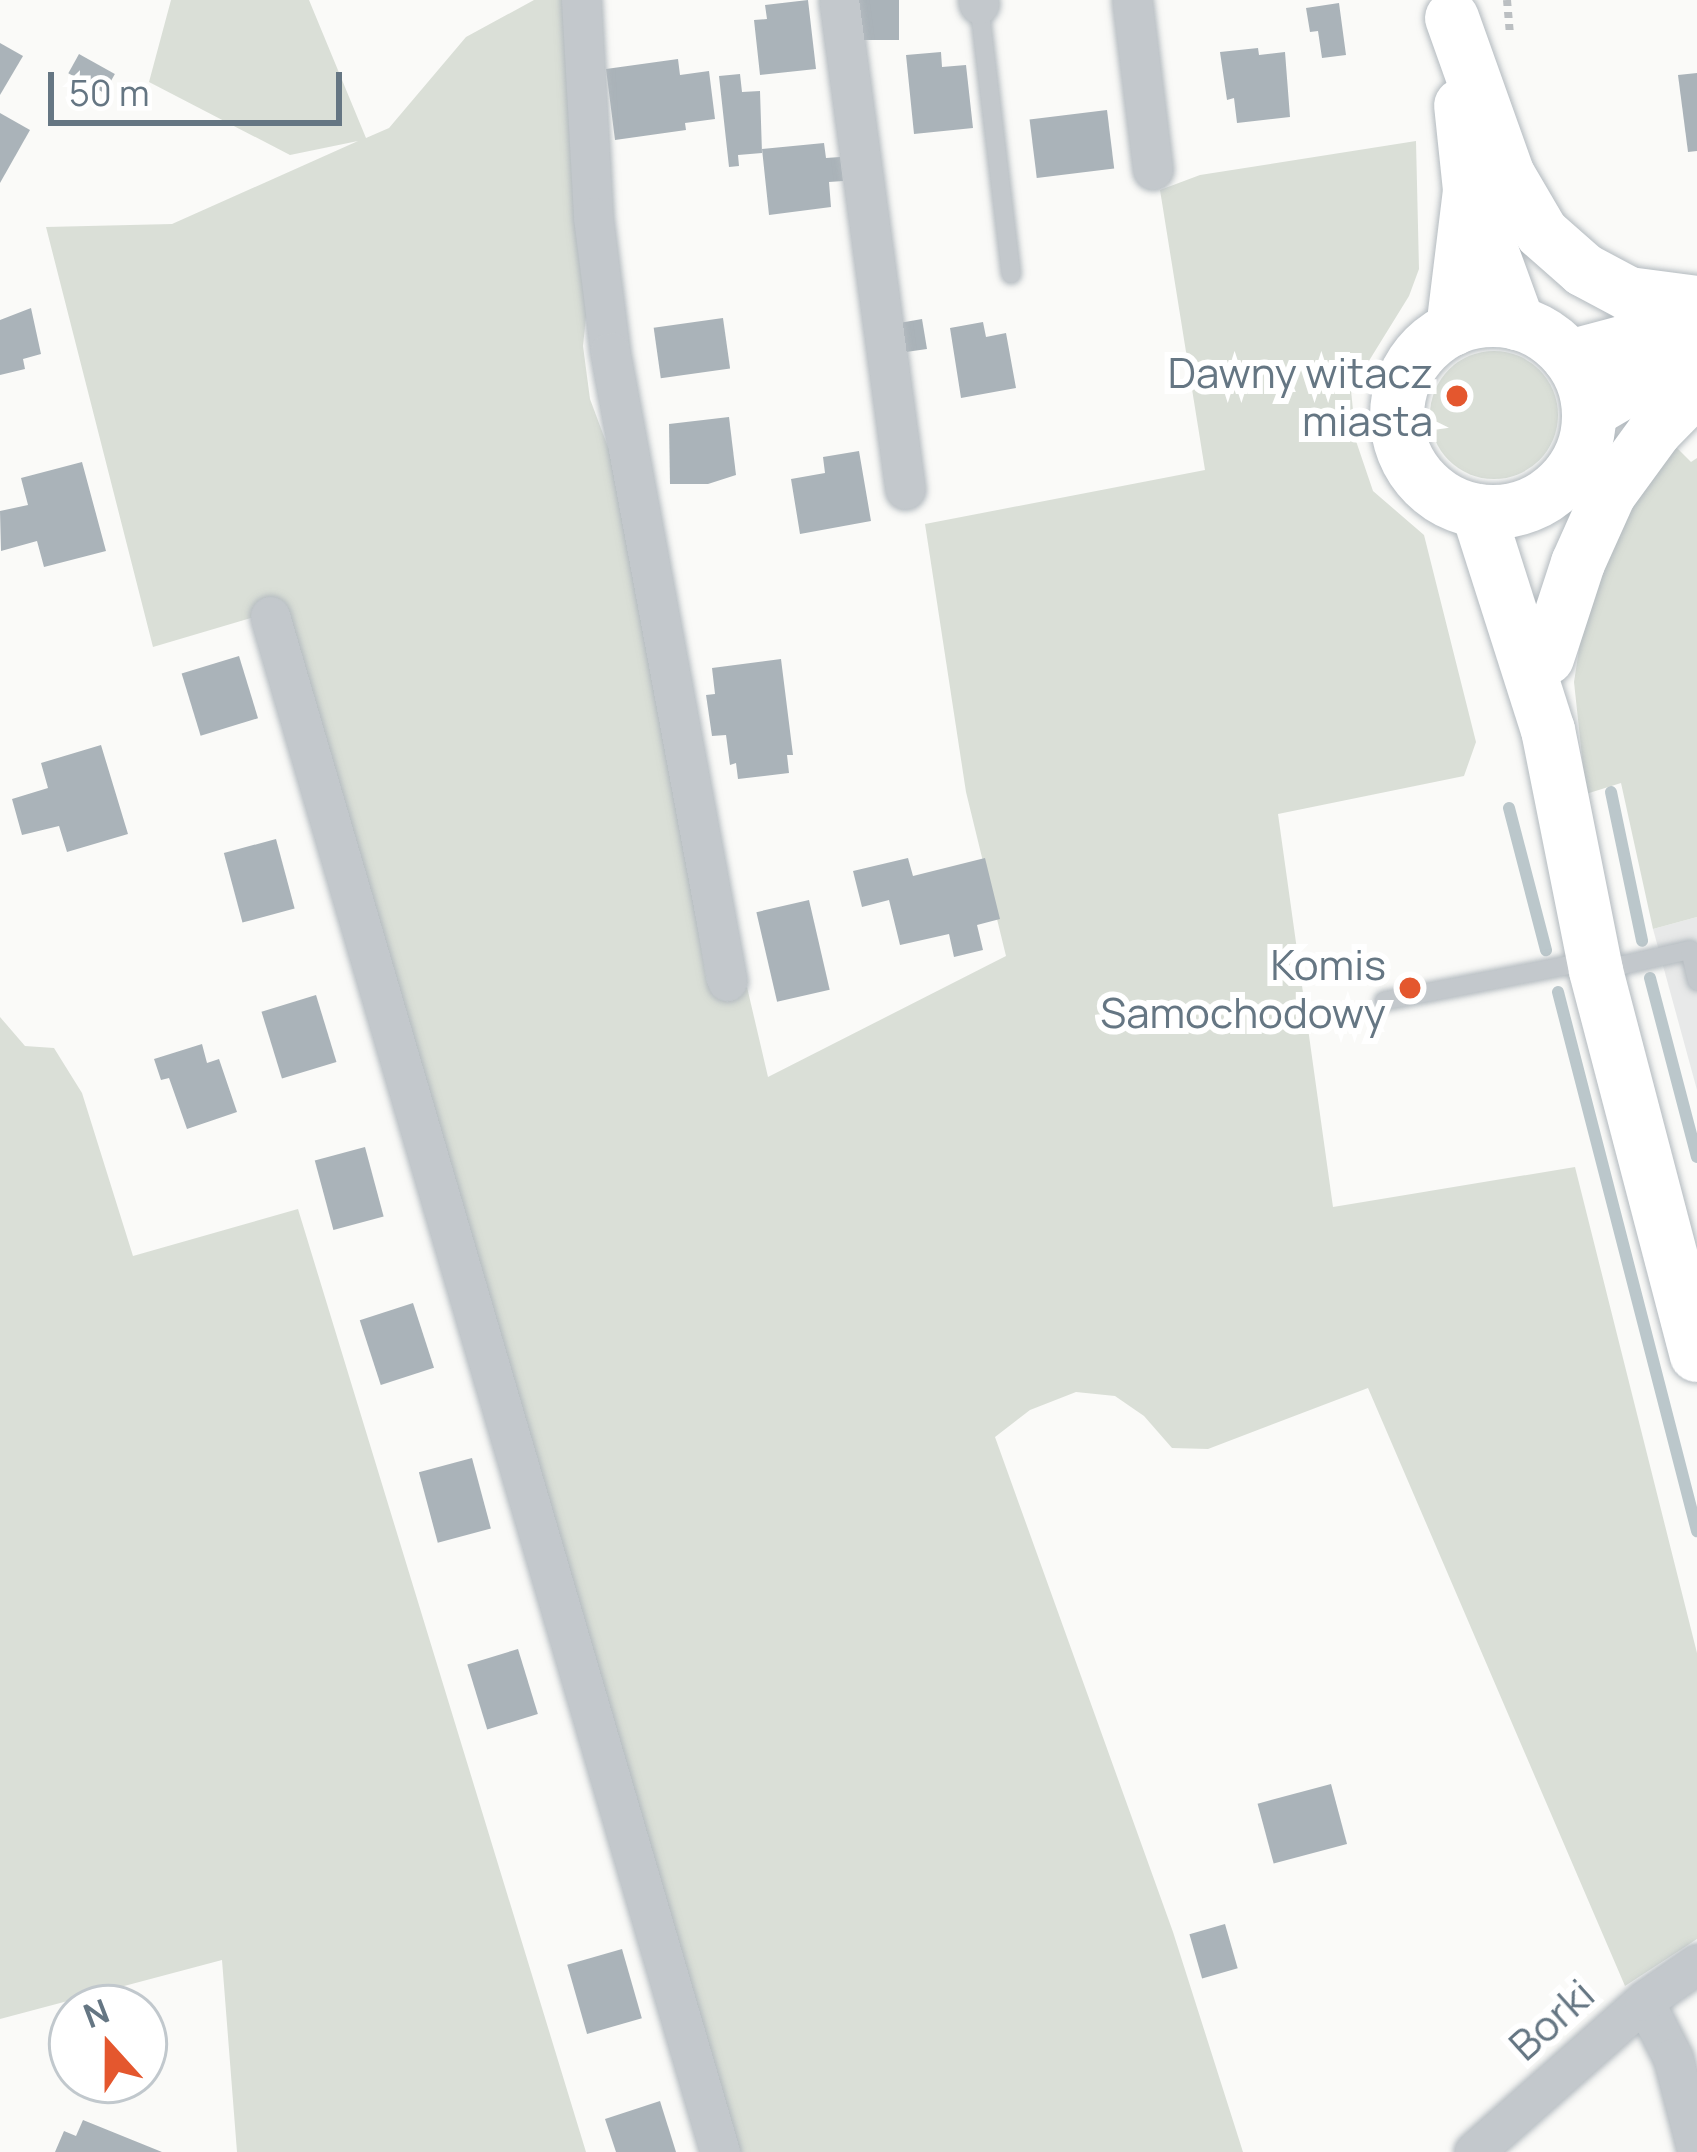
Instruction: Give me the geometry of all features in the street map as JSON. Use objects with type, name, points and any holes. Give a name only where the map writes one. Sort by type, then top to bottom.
[{"type":"main road","points":[[1451,9],[1470,190],[1454,329]]},
{"type":"main road","points":[[1451,9],[1508,175],[1542,233],[1584,270],[1629,294],[1697,303]]},
{"type":"main road","points":[[1470,190],[1518,324]]},
{"type":"main road","points":[[1492,320],[1518,324],[1546,336],[1569,357],[1584,386],[1589,412],[1576,465],[1540,500],[1509,511],[1478,511],[1455,504],[1425,484],[1399,436],[1403,381],[1424,350],[1454,329],[1492,320]]},
{"type":"main road","points":[[1569,357],[1697,323]]},
{"type":"main road","points":[[1589,412],[1697,349]]},
{"type":"main road","points":[[1547,658],[1578,563],[1609,494],[1646,441],[1697,388]]},
{"type":"main road","points":[[1540,500],[1547,730]]},
{"type":"main road","points":[[1478,511],[1547,730],[1595,966],[1696,1339]]},
{"type":"street","points":[[581,0],[593,217],[610,352],[727,981]]},
{"type":"street","points":[[839,0],[905,490]]},
{"type":"street","points":[[1132,0],[1153,170]]},
{"type":"street","points":[[270,616],[720,2152]]},
{"type":"street","name":"Borki","points":[[1474,2152],[1644,2001],[1697,1964]]},
{"type":"street","points":[[1644,2001],[1673,2058],[1697,2151]]},
{"type":"lane","points":[[978,2],[1011,274]]},
{"type":"lane","points":[[1384,1001],[1690,950],[1697,981]]},
{"type":"shaded area","points":[[171,0],[309,0],[366,138],[389,128],[466,37],[534,0],[573,0],[589,288],[583,346],[590,399],[624,490],[707,983],[725,996],[747,987],[768,1077],[1006,956],[966,792],[925,524],[1205,470],[1160,190],[1200,175],[1416,141],[1419,269],[1409,296],[1351,390],[1356,441],[1373,491],[1424,535],[1476,742],[1464,776],[1278,814],[1333,1207],[1575,1167],[1697,1653],[1697,1939],[1625,1986],[1368,1388],[1208,1449],[1172,1448],[1144,1416],[1115,1396],[1076,1392],[1030,1410],[995,1437],[1173,1932],[1243,2152],[738,2152],[523,1417],[275,611],[153,647],[46,227],[172,224],[358,141],[290,155],[149,82]]},
{"type":"shaded area","points":[[1494,351],[1519,356],[1539,370],[1553,390],[1558,415],[1553,440],[1539,460],[1519,474],[1494,479],[1469,474],[1449,460],[1435,440],[1430,415],[1435,390],[1449,370],[1469,356]]},
{"type":"shaded area","points":[[1671,442],[1691,462],[1697,458],[1697,917],[1653,929],[1621,783],[1586,794],[1574,682],[1587,598],[1632,498]]},
{"type":"shaded area","points":[[1697,917],[1697,1090],[1653,929]]},
{"type":"shaded area","points":[[0,1017],[25,1046],[54,1048],[82,1093],[133,1256],[298,1209],[586,2152],[237,2152],[222,1960],[132,1984],[48,1984],[48,2006],[0,2019]]},
{"type":"building","points":[[808,0],[816,69],[760,75],[754,20],[767,19],[765,5]]},
{"type":"building","points":[[859,0],[899,0],[899,40],[859,40]]},
{"type":"building","points":[[1339,3],[1346,55],[1322,58],[1318,31],[1310,32],[1306,8]]},
{"type":"building","points":[[0,43],[23,56],[0,95]]},
{"type":"building","points":[[1258,48],[1259,55],[1285,52],[1290,117],[1237,123],[1234,98],[1227,100],[1220,52]]},
{"type":"building","points":[[941,52],[942,67],[966,65],[973,128],[914,134],[906,55]]},
{"type":"building","points":[[79,54],[115,74],[104,93],[68,73]]},
{"type":"building","points":[[678,59],[680,75],[709,71],[715,119],[685,123],[686,130],[615,140],[606,69]]},
{"type":"building","points":[[1697,73],[1697,151],[1688,152],[1678,75]]},
{"type":"building","points":[[740,74],[742,92],[760,91],[762,153],[738,155],[739,166],[729,167],[719,76]]},
{"type":"building","points":[[1107,110],[1114,169],[1037,178],[1030,120]]},
{"type":"building","points":[[0,113],[30,130],[0,183]]},
{"type":"building","points":[[824,143],[826,158],[840,157],[843,181],[829,182],[831,207],[769,215],[762,149]]},
{"type":"building","points":[[31,308],[41,354],[23,359],[25,369],[0,375],[0,320]]},
{"type":"building","points":[[723,318],[730,369],[661,378],[654,328]]},
{"type":"building","points":[[922,319],[927,349],[906,352],[888,325]]},
{"type":"building","points":[[983,322],[986,337],[1006,333],[1016,388],[961,398],[950,328]]},
{"type":"building","points":[[729,417],[736,475],[708,484],[670,484],[669,424]]},
{"type":"building","points":[[859,451],[871,521],[800,534],[791,479],[825,473],[823,457]]},
{"type":"building","points":[[82,462],[106,551],[44,567],[37,541],[1,551],[0,511],[28,505],[21,478]]},
{"type":"building","points":[[239,656],[258,718],[201,736],[182,674]]},
{"type":"building","points":[[781,659],[793,755],[787,755],[789,773],[738,779],[736,763],[730,765],[726,735],[712,736],[706,695],[715,694],[712,668]]},
{"type":"building","points":[[101,745],[128,834],[67,852],[59,826],[22,835],[12,799],[48,788],[41,763]]},
{"type":"building","points":[[276,839],[295,909],[242,923],[224,853]]},
{"type":"building","points":[[908,858],[913,876],[985,858],[1000,919],[977,925],[983,950],[954,957],[949,934],[900,945],[889,900],[862,907],[853,871]]},
{"type":"building","points":[[809,900],[830,990],[777,1002],[756,912]]},
{"type":"building","points":[[316,995],[336,1062],[282,1079],[261,1012]]},
{"type":"building","points":[[202,1044],[207,1063],[219,1059],[237,1112],[187,1129],[169,1078],[161,1080],[154,1059]]},
{"type":"building","points":[[365,1147],[384,1217],[333,1230],[315,1160]]},
{"type":"building","points":[[413,1303],[434,1368],[381,1385],[360,1320]]},
{"type":"building","points":[[472,1458],[491,1529],[438,1543],[419,1472]]},
{"type":"building","points":[[518,1649],[538,1714],[487,1730],[467,1664]]},
{"type":"building","points":[[1331,1784],[1347,1844],[1274,1864],[1258,1804]]},
{"type":"building","points":[[1225,1924],[1238,1968],[1202,1978],[1189,1934]]},
{"type":"building","points":[[622,1949],[642,2018],[587,2034],[567,1965]]},
{"type":"building","points":[[660,2101],[676,2152],[616,2152],[605,2119]]},
{"type":"building","points":[[83,2120],[162,2152],[55,2152],[64,2131],[76,2136]]},
{"type":"waterway","points":[[1611,792],[1642,941]]},
{"type":"waterway","points":[[1509,808],[1546,950]]},
{"type":"waterway","points":[[1650,978],[1697,1157]]},
{"type":"waterway","points":[[1558,992],[1697,1531]]},
{"type":"place","name":"Dawny witacz miasta","points":[[1457,396]]},
{"type":"place","name":"Komis Samochodowy","points":[[1410,988]]}]
